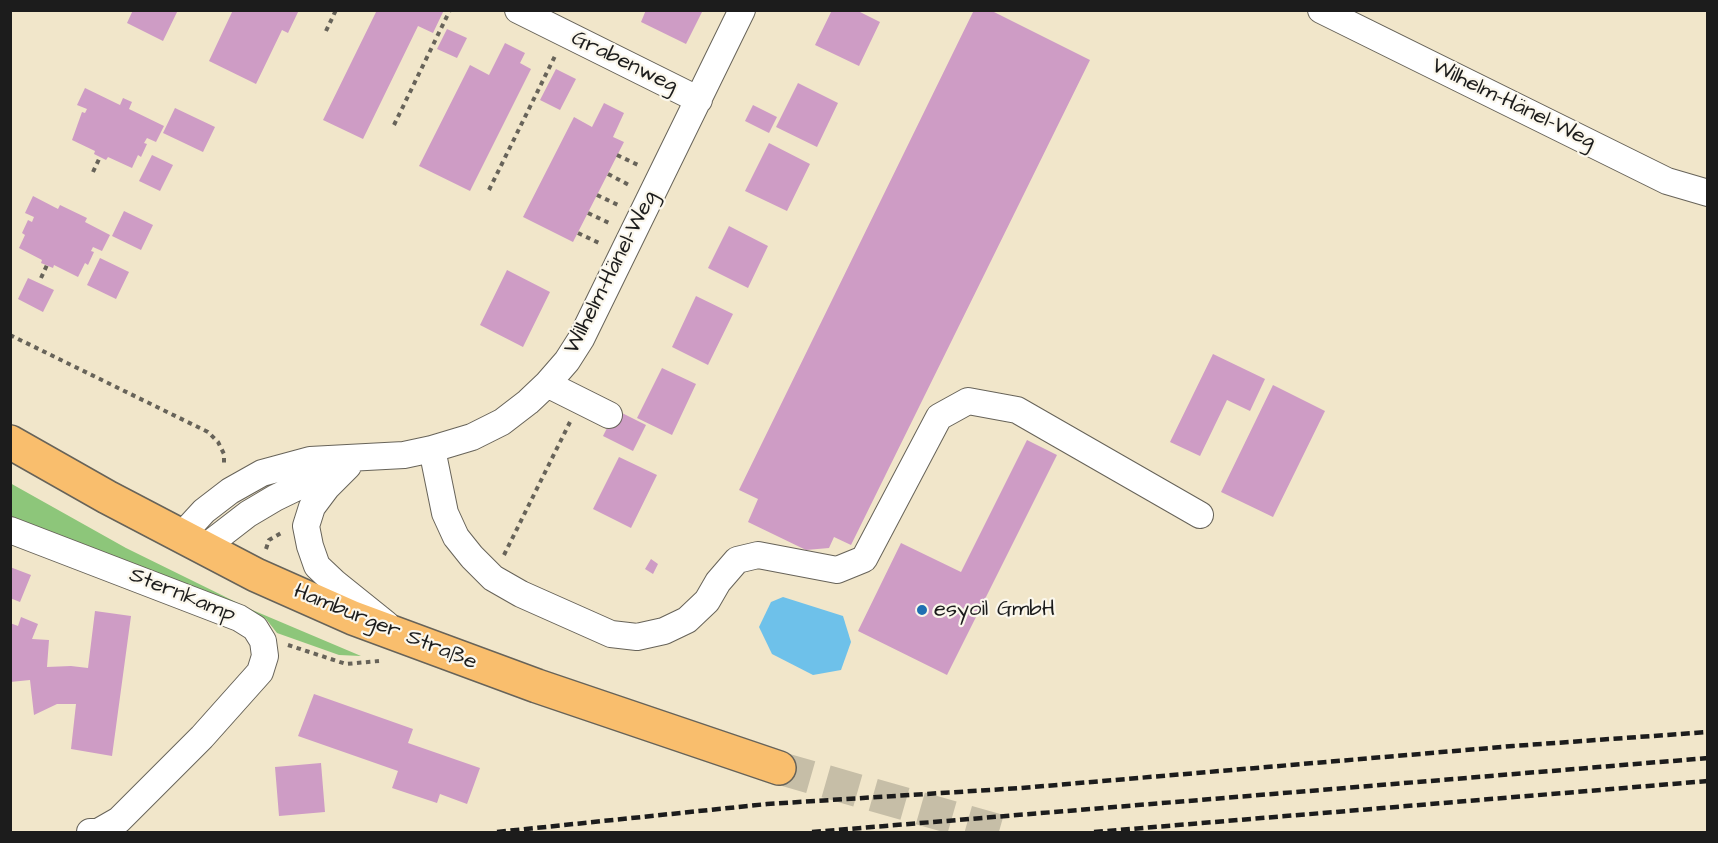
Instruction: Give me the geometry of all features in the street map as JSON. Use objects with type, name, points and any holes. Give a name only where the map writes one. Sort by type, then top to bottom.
[{"type":"main road","name":"Hamburger Straße","points":[[10,442],[107,497],[393,649],[779,768]]},
{"type":"street","name":"Grabenweg","points":[[518,10],[699,100]]},
{"type":"street","name":"Wilhelm-Hänel-Weg","points":[[192,542],[204,511],[230,491],[261,473],[310,460],[358,462],[432,450],[472,437],[502,422],[547,384],[567,361],[581,339],[742,10]]},
{"type":"street","name":"Wilhelm-Hänel-Weg","points":[[1321,10],[1667,181],[1707,193]]},
{"type":"street","points":[[547,384],[609,415]]},
{"type":"street","points":[[432,450],[445,513],[452,529],[472,557],[493,578],[521,594],[611,634],[637,637],[664,631],[687,620],[707,601],[718,582],[737,560],[758,555],[837,570],[864,559],[939,417],[968,401],[1017,410],[1200,515]]},
{"type":"street","name":"Wilhelm-Hänel-Weg","points":[[192,542],[314,479],[358,462]]},
{"type":"street","points":[[358,462],[327,487],[312,507],[306,526],[317,566],[393,649]]},
{"type":"street","name":"Sternkamp","points":[[10,530],[239,618],[255,628],[263,641]]},
{"type":"street","points":[[90,832],[98,832],[119,820],[202,737],[260,672],[265,656],[263,641]]},
{"type":"path","points":[[326,31],[336,10]]},
{"type":"path","points":[[394,125],[450,10]]},
{"type":"path","points":[[489,190],[566,34]]},
{"type":"path","points":[[93,172],[100,157]]},
{"type":"path","points":[[41,278],[47,265]]},
{"type":"path","points":[[10,335],[208,432],[218,442],[224,454],[224,479],[230,491]]},
{"type":"path","points":[[493,578],[580,401]]},
{"type":"path","points":[[248,514],[269,540]]},
{"type":"path","points":[[263,641],[289,646],[345,664],[393,649]]},
{"type":"green space","points":[[10,483],[126,548],[250,609],[361,656],[339,655],[277,633],[266,619],[11,516]]},
{"type":"water","points":[[783,597],[843,616],[851,642],[841,670],[813,675],[772,654],[759,627],[771,602]]},
{"type":"building","points":[[133,10],[178,10],[163,41],[127,23]]},
{"type":"building","points":[[233,10],[299,10],[288,33],[282,30],[256,84],[209,61]]},
{"type":"building","points":[[377,10],[444,10],[433,33],[418,26],[363,139],[323,120]]},
{"type":"building","points":[[646,10],[703,10],[686,44],[641,22]]},
{"type":"building","points":[[832,10],[856,10],[880,22],[859,66],[815,45]]},
{"type":"building","points":[[974,10],[990,10],[1090,60],[851,545],[834,537],[829,548],[806,550],[748,522],[758,499],[739,490]]},
{"type":"building","points":[[447,29],[467,38],[457,58],[437,49]]},
{"type":"building","points":[[505,43],[525,53],[520,63],[531,69],[470,191],[419,166],[470,65],[489,75]]},
{"type":"building","points":[[556,69],[576,79],[560,110],[540,100]]},
{"type":"building","points":[[798,83],[838,103],[817,147],[776,127]]},
{"type":"building","points":[[85,88],[120,105],[123,98],[132,102],[129,109],[164,126],[156,142],[147,138],[144,143],[147,144],[141,157],[138,155],[132,168],[108,157],[106,160],[94,154],[95,151],[72,140],[82,112],[85,113],[87,109],[77,105]]},
{"type":"building","points":[[604,103],[624,113],[613,137],[624,142],[573,242],[523,217],[574,117],[592,127]]},
{"type":"building","points":[[753,105],[777,117],[769,133],[745,121]]},
{"type":"building","points":[[175,108],[215,127],[203,152],[163,133]]},
{"type":"building","points":[[769,143],[810,164],[787,211],[745,191]]},
{"type":"building","points":[[152,155],[173,165],[160,191],[139,181]]},
{"type":"building","points":[[33,196],[58,209],[60,205],[87,218],[85,222],[110,235],[102,251],[93,247],[91,251],[94,252],[88,265],[85,263],[78,277],[54,265],[53,268],[41,263],[42,260],[19,248],[28,220],[32,222],[34,217],[25,213]]},
{"type":"building","points":[[124,211],[153,225],[141,250],[112,236]]},
{"type":"building","points":[[729,226],[768,246],[748,288],[708,268]]},
{"type":"building","points":[[100,258],[129,272],[116,299],[87,285]]},
{"type":"building","points":[[507,270],[550,292],[523,347],[480,325]]},
{"type":"building","points":[[28,278],[54,290],[43,312],[18,299]]},
{"type":"building","points":[[696,296],[733,314],[708,365],[672,347]]},
{"type":"building","points":[[1213,354],[1265,379],[1250,411],[1227,400],[1200,456],[1170,442]]},
{"type":"building","points":[[662,368],[696,384],[672,435],[637,418]]},
{"type":"building","points":[[1273,385],[1325,411],[1273,517],[1221,492]]},
{"type":"building","points":[[616,410],[646,425],[633,451],[603,436]]},
{"type":"building","points":[[1027,440],[1057,455],[947,675],[858,631],[901,543],[961,572]]},
{"type":"building","points":[[619,457],[657,475],[631,528],[593,509]]},
{"type":"building","points":[[651,559],[658,564],[653,574],[645,569]]},
{"type":"building","points":[[10,567],[31,575],[20,602],[10,598]]},
{"type":"building","points":[[95,611],[131,616],[112,756],[71,749],[76,704],[57,704],[34,715],[30,680],[10,682],[10,623],[18,626],[21,617],[38,624],[32,639],[49,640],[47,667],[88,668]]},
{"type":"building","points":[[314,694],[413,729],[408,743],[480,768],[467,804],[440,794],[437,803],[392,788],[398,771],[298,736]]},
{"type":"building","points":[[321,763],[325,812],[279,816],[275,767]]},
{"type":"tunnel","points":[[779,768],[1003,832]]},
{"type":"railway","points":[[497,832],[767,804],[1021,788],[1513,746],[1708,732]]},
{"type":"railway","points":[[812,832],[1708,758]]},
{"type":"railway","points":[[1094,832],[1708,781]]},
{"type":"place","name":"esyoil GmbH","points":[[922,610]]}]
